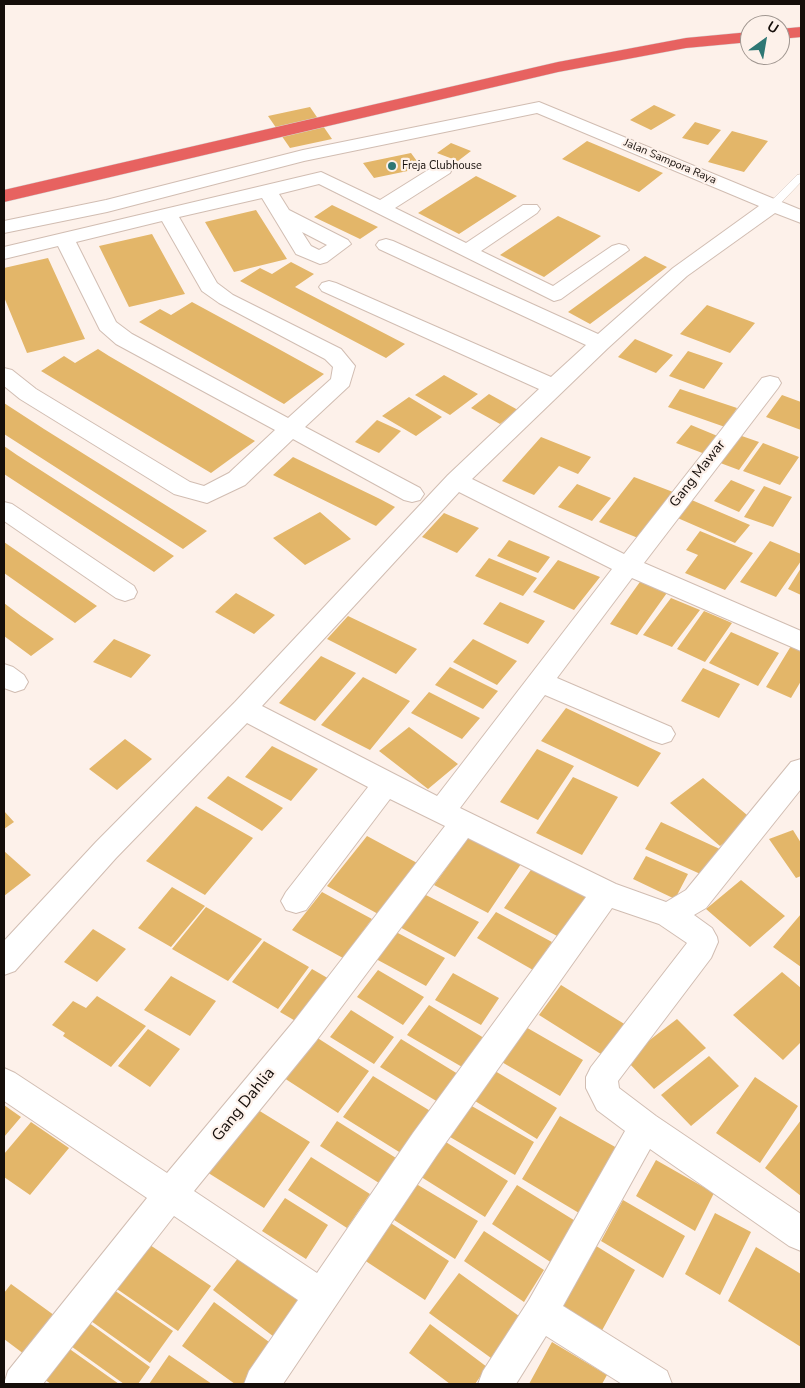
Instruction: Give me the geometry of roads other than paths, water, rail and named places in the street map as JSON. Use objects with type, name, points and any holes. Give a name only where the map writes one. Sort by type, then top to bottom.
[{"type":"highway","points":[[4,196],[558,67],[686,43],[740,38]]},
{"type":"street","name":"Jalan Sampora Raya","points":[[4,227],[107,206],[303,156],[539,107],[801,217]]},
{"type":"street","points":[[381,208],[443,169]]},
{"type":"street","points":[[4,252],[321,178],[554,295],[619,250]]},
{"type":"street","points":[[268,191],[282,214]]},
{"type":"street","points":[[4,962],[106,850],[244,709],[456,481],[600,342],[680,272],[772,206]]},
{"type":"street","points":[[467,251],[530,209]]},
{"type":"street","points":[[4,376],[28,394],[182,488],[207,495],[237,479],[341,381],[344,366],[333,354],[226,299],[208,287],[168,215]]},
{"type":"street","points":[[65,238],[107,325],[118,335],[290,430],[412,494]]},
{"type":"street","points":[[386,245],[600,342]]},
{"type":"street","points":[[329,287],[554,388]]},
{"type":"street","name":"Gang Mawar","points":[[541,682],[770,383]]},
{"type":"street","points":[[456,481],[628,566],[801,642]]},
{"type":"street","points":[[4,510],[125,592]]},
{"type":"street","points":[[541,682],[662,734]]},
{"type":"street","name":"Gang Dahlia","points":[[21,1384],[171,1194],[305,1031],[453,817],[541,682]]},
{"type":"street","points":[[244,709],[386,784],[606,893],[669,915],[702,937],[703,942],[602,1077],[602,1088],[608,1098],[645,1127],[801,1234]]},
{"type":"street","points":[[669,915],[696,899],[801,770]]},
{"type":"street","points":[[296,901],[386,784]]},
{"type":"street","points":[[262,1384],[425,1144],[606,893]]},
{"type":"street","points":[[4,1083],[322,1296]]},
{"type":"street","points":[[496,1384],[541,1312],[645,1127]]},
{"type":"street","points":[[541,1312],[654,1384]]},
{"type":"lane","points":[[772,206],[801,177]]},
{"type":"place","name":"Freja Clubhouse","points":[[392,166]]}]
